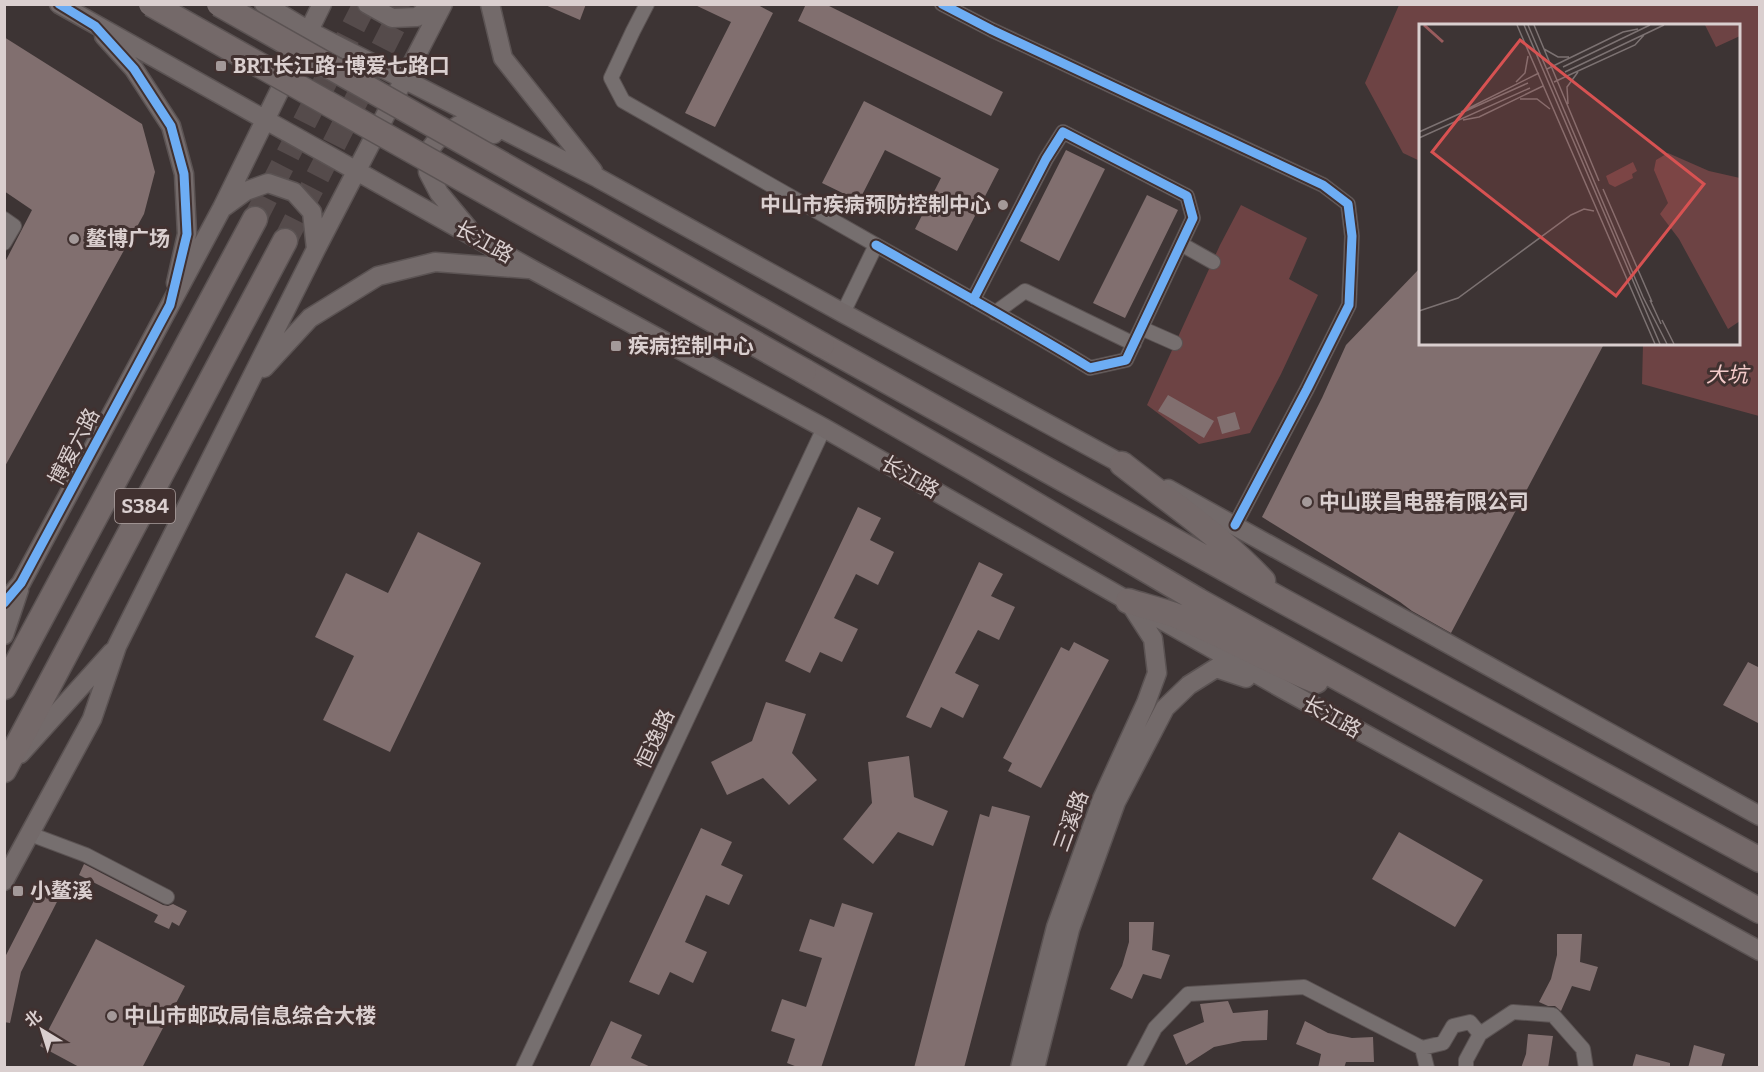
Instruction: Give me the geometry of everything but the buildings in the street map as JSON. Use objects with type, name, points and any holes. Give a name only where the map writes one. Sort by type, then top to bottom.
[{"type":"highway","name":"长江路","points":[[151,4],[804,371],[1199,601],[1760,910]]},
{"type":"highway","points":[[219,4],[822,345],[1281,600],[1760,861]]},
{"type":"highway","name":"S384","points":[[4,687],[255,219]]},
{"type":"highway","name":"S384","points":[[4,770],[285,241]]},
{"type":"highway","points":[[1122,464],[1202,525],[1244,561],[1281,600]]},
{"type":"highway","points":[[1128,601],[1175,615],[1322,684],[1352,686]]},
{"type":"highway","points":[[1698,826],[1760,844]]},
{"type":"main road","name":"长江路","points":[[59,4],[533,270],[824,428],[1283,689],[1760,951]]},
{"type":"main road","points":[[264,4],[309,31],[598,178],[1235,525],[1760,816]]},
{"type":"main road","name":"博爱六路","points":[[4,603],[21,583],[222,208],[322,4]]},
{"type":"main road","points":[[367,4],[392,18],[417,17],[434,4]]},
{"type":"main road","points":[[4,880],[92,719],[117,646],[316,249],[443,4]]},
{"type":"main road","points":[[489,4],[503,58],[598,178]]},
{"type":"main road","points":[[95,26],[134,69],[171,126],[184,174],[187,234],[170,305]]},
{"type":"main road","points":[[476,237],[439,193],[428,172],[430,149],[437,140],[459,125],[536,146]]},
{"type":"main road","points":[[222,208],[246,191],[268,183],[294,192],[312,212],[316,249]]},
{"type":"main road","points":[[249,384],[310,318],[378,276],[435,262],[533,270]]},
{"type":"main road","points":[[4,635],[21,583]]},
{"type":"main road","name":"三溪路","points":[[1020,1068],[1056,927],[1102,799],[1146,703],[1157,673],[1153,639],[1128,601]]},
{"type":"main road","points":[[4,770],[117,646]]},
{"type":"main road","name":"三溪路","points":[[1035,1068],[1070,929],[1116,802],[1165,708],[1189,685],[1216,668],[1283,689]]},
{"type":"street","points":[[647,4],[611,78],[623,101],[1090,368],[1126,360],[1193,218],[1187,196],[1063,132],[1046,159],[973,300]]},
{"type":"street","points":[[942,4],[1003,35],[1323,185],[1348,204],[1352,236],[1349,305],[1235,525]]},
{"type":"street","points":[[4,219],[14,226],[4,243]]},
{"type":"street","points":[[1181,244],[1213,262]]},
{"type":"street","points":[[843,313],[876,245]]},
{"type":"street","points":[[995,312],[1025,291],[1134,344]]},
{"type":"street","points":[[1141,328],[1175,343]]},
{"type":"street","name":"恒逸路","points":[[523,1068],[824,428]]},
{"type":"street","points":[[30,834],[86,855],[167,897]]},
{"type":"street","points":[[1134,1068],[1155,1028],[1188,994],[1304,987],[1422,1048],[1443,1043],[1453,1026],[1470,1022],[1480,1034]]},
{"type":"street","points":[[1466,1068],[1466,1060],[1480,1034],[1513,1012],[1553,1015],[1583,1049],[1586,1068]]},
{"type":"street","points":[[1422,1048],[1426,1068]]},
{"type":"green space","name":"大坑","points":[[1399,5],[1759,5],[1759,416],[1642,384],[1643,345],[1740,345],[1740,24],[1419,24],[1419,161],[1403,153],[1365,83]]},
{"type":"green space","points":[[1241,205],[1307,238],[1289,279],[1318,295],[1250,433],[1199,444],[1147,405],[1220,245]]},
{"type":"tunnel","points":[[255,219],[365,4]]},
{"type":"tunnel","points":[[285,241],[405,4]]},
{"type":"cycle path","points":[[4,603],[21,583],[170,305],[187,234],[184,174],[171,126],[134,69],[95,26],[59,4]]},
{"type":"cycle path","points":[[942,4],[992,30],[1323,185],[1348,204],[1352,236],[1349,305],[1235,525]]},
{"type":"cycle path","points":[[876,245],[1090,368],[1126,360],[1193,218],[1187,196],[1063,132],[1046,159],[973,300]]},
{"type":"place","name":"BRT长江路-博爱七路口","points":[[221,66]]},
{"type":"place","name":"中山市疾病预防控制中心","points":[[1003,205]]},
{"type":"place","name":"鳌博广场","points":[[74,239]]},
{"type":"place","name":"疾病控制中心","points":[[616,346]]},
{"type":"place","name":"中山联昌电器有限公司","points":[[1307,502]]},
{"type":"place","name":"小鳌溪","points":[[18,891]]},
{"type":"place","name":"中山市邮政局信息综合大楼","points":[[112,1016]]}]
